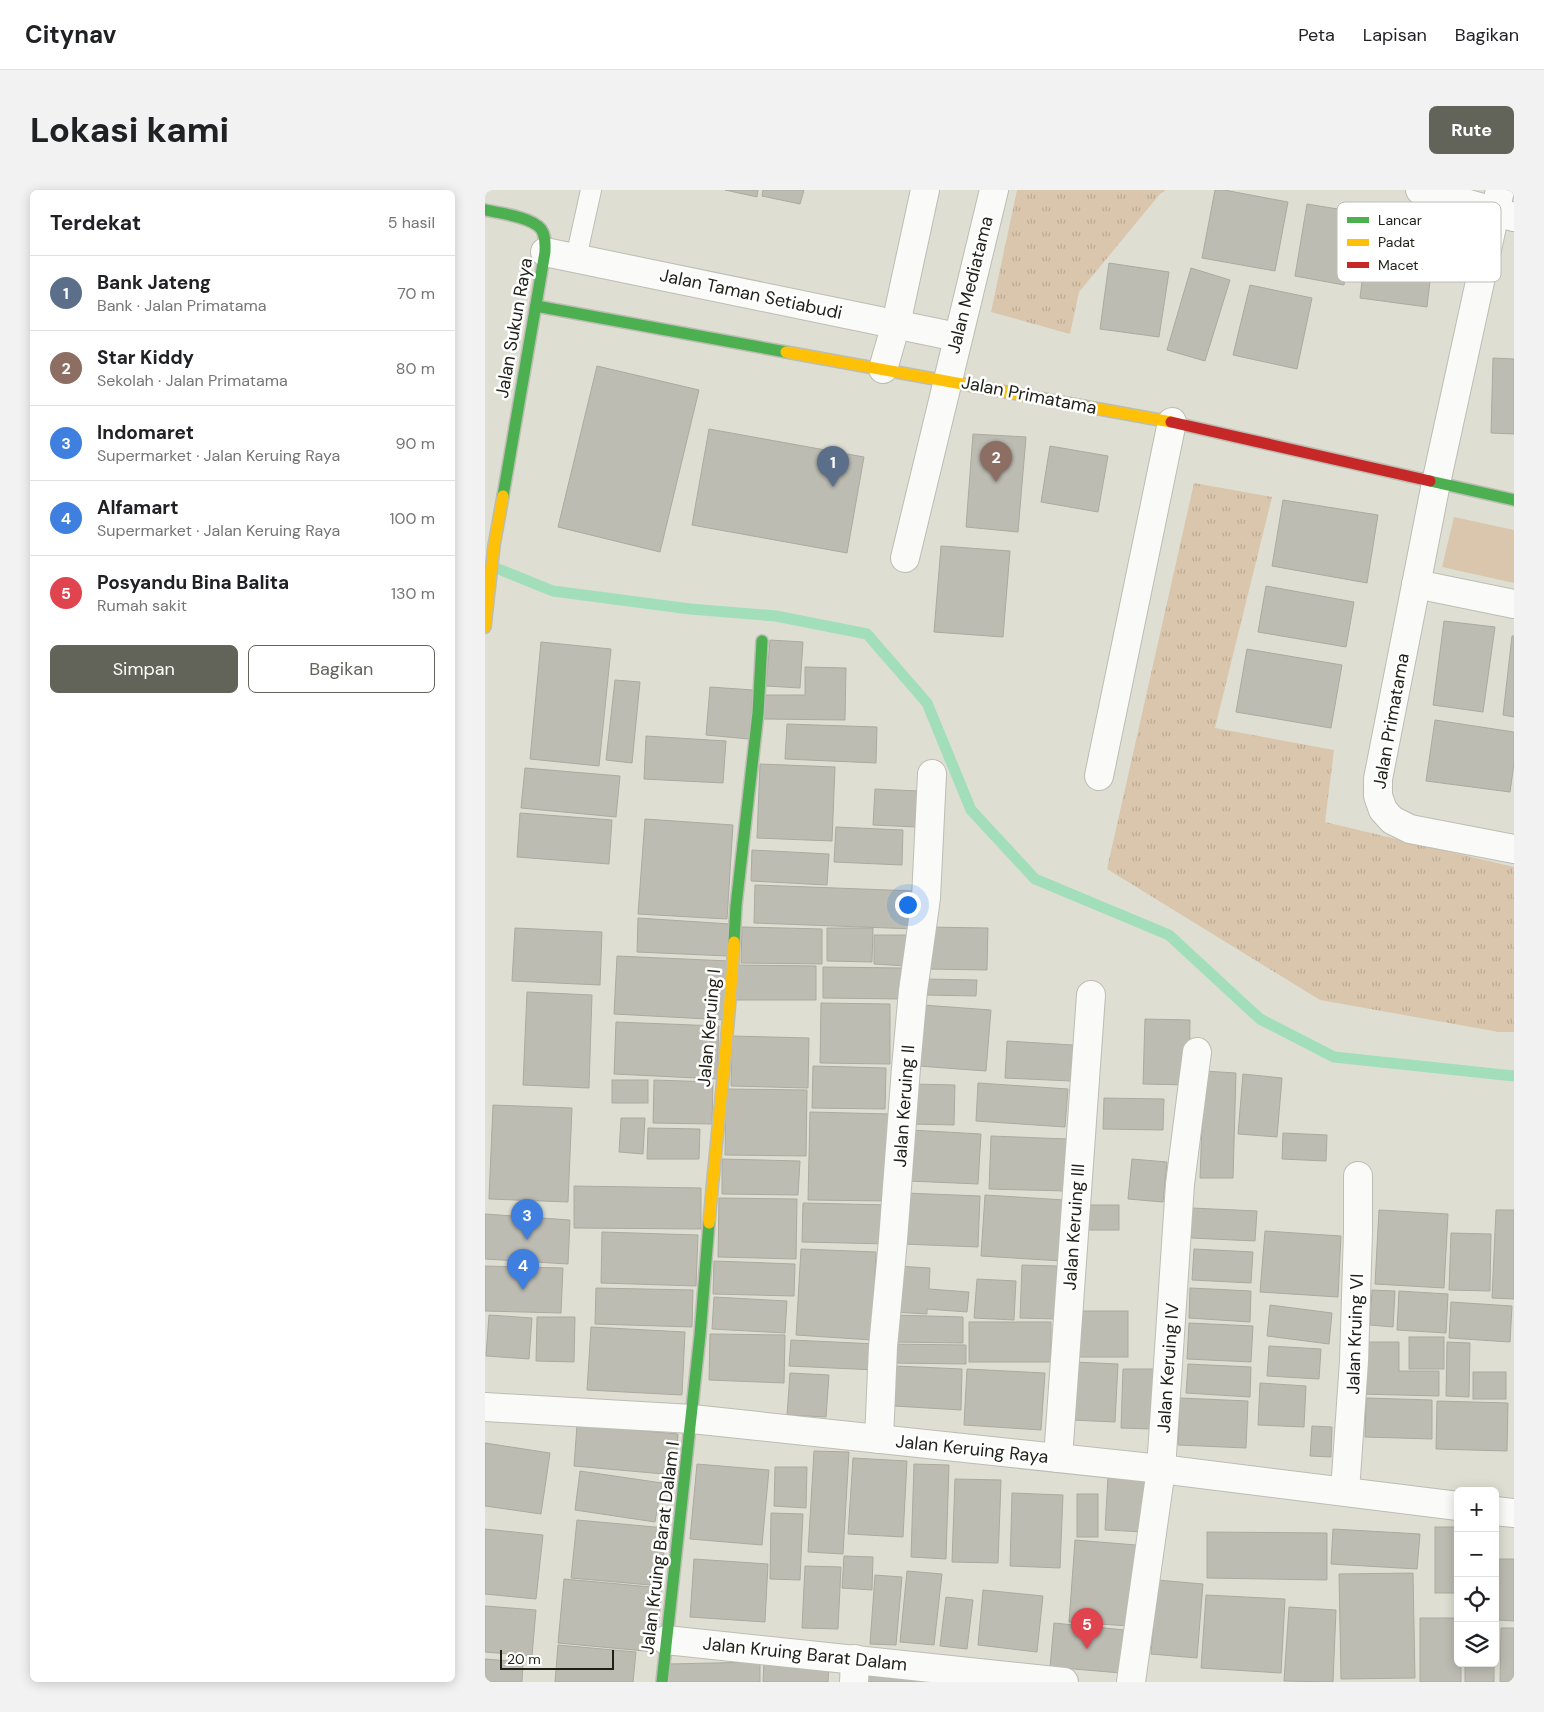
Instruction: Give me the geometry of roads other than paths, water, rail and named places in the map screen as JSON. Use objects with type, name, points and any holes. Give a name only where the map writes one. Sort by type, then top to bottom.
[{"type":"street","points":[[883,370],[896,324],[925,190]]},
{"type":"street","name":"Jalan Mediatama","points":[[947,380],[994,190]]},
{"type":"street","name":"Jalan Primatama","points":[[1420,190],[1482,202]]},
{"type":"street","name":"Jalan Sukun Raya","points":[[485,210],[531,222],[539,227],[545,240],[545,252],[494,546],[485,627]]},
{"type":"street","name":"Jalan Taman Setiabudi","points":[[545,252],[957,337]]},
{"type":"street","name":"Jalan Primatama","points":[[1485,282],[1436,483],[1378,779],[1378,796],[1383,810],[1391,820],[1410,828],[1514,848]]},
{"type":"street","points":[[536,306],[947,380]]},
{"type":"street","name":"Jalan Primatama","points":[[905,558],[947,380],[1172,422],[1514,500]]},
{"type":"street","points":[[1099,776],[1172,422]]},
{"type":"street","points":[[1416,584],[1514,604]]},
{"type":"street","name":"Jalan Keruing I","points":[[692,1419],[701,1335],[715,1149],[731,1006],[736,906],[758,714],[762,640]]},
{"type":"street","name":"Jalan Keruing II","points":[[879,1439],[883,1347],[906,1068],[913,991],[926,898],[932,774]]},
{"type":"street","name":"Jalan Keruing III","points":[[1058,1458],[1091,995]]},
{"type":"street","name":"Jalan Keruing IV","points":[[1131,1682],[1161,1469],[1181,1184],[1197,1052]]},
{"type":"street","name":"Jalan Kruing VI","points":[[1345,1491],[1355,1361],[1358,1176]]},
{"type":"street","name":"Jalan Keruing Raya","points":[[485,1407],[692,1419],[1161,1469],[1454,1505]]},
{"type":"street","name":"Jalan Kruing Barat Dalam I","points":[[662,1682],[692,1419]]},
{"type":"street","points":[[1499,1511],[1514,1513]]},
{"type":"street","name":"Jalan Kruing Barat Dalam","points":[[666,1640],[854,1671],[1050,1681]]},
{"type":"lane","points":[[576,258],[591,190]]},
{"type":"waterway","points":[[491,566],[553,591],[690,609],[776,616],[867,634],[927,703],[971,810],[1035,879],[1169,935],[1260,1019],[1334,1057],[1514,1076]]},
{"type":"place","name":"Star Kiddy","points":[[996,482]]},
{"type":"place","name":"Bank Jateng","points":[[833,487]]},
{"type":"place","name":"Indomaret","points":[[527,1240]]},
{"type":"place","name":"Alfamart","points":[[523,1290]]},
{"type":"place","name":"Posyandu Bina Balita","points":[[1087,1649]]}]
